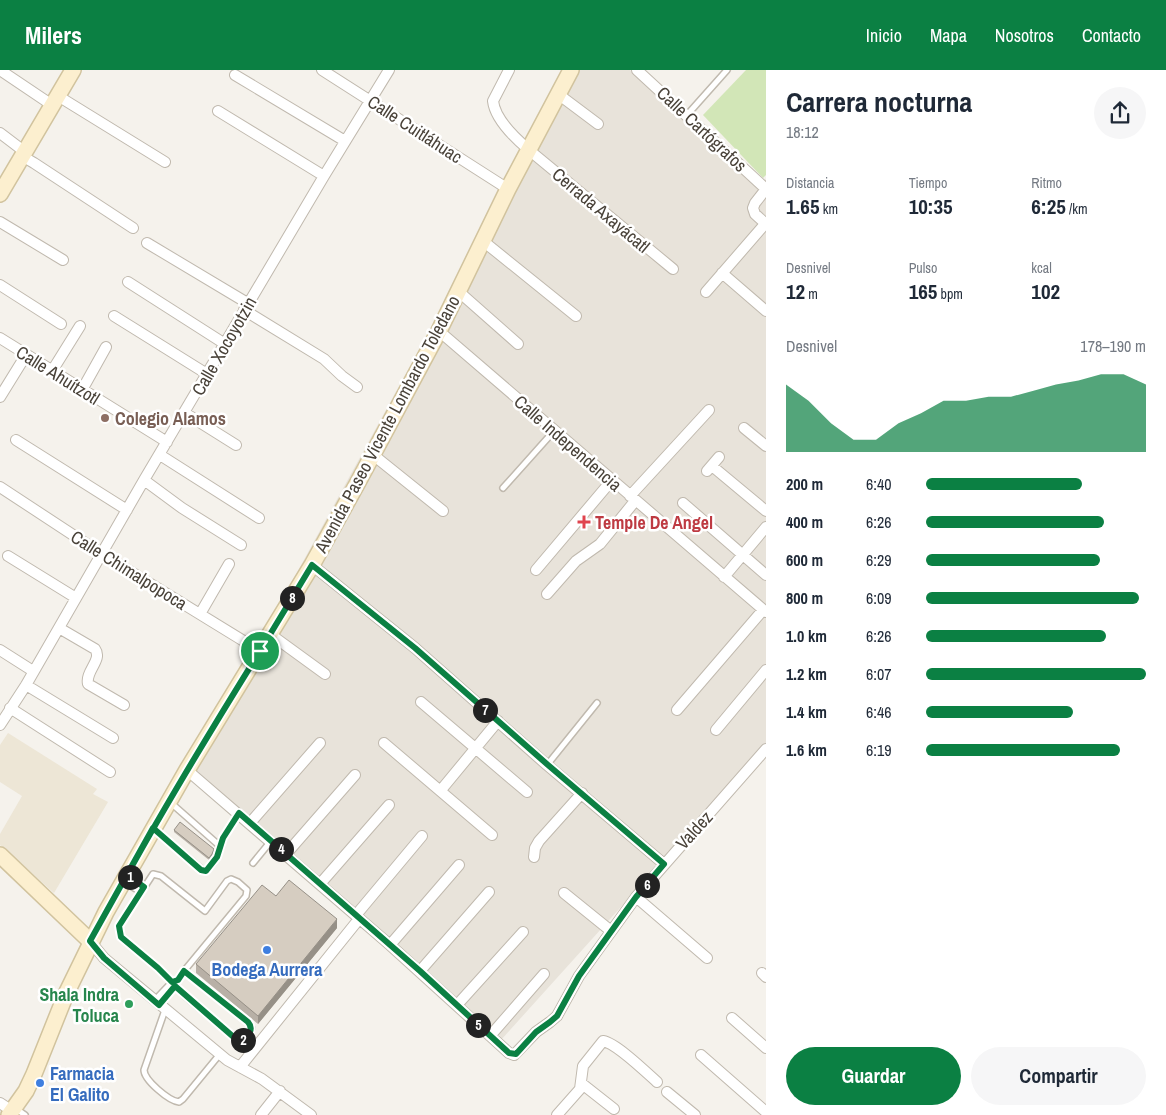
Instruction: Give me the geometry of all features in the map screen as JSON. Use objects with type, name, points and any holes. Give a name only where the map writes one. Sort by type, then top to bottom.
[{"type":"main road","points":[[0,194],[5,174],[24,154],[73,70]]},
{"type":"main road","name":"Avenida Paseo Vicente Lombardo Toledano","points":[[12,1110],[26,1091],[34,1074],[66,994],[90,941],[187,770],[312,565],[439,331],[482,240],[571,70]]},
{"type":"main road","points":[[0,855],[90,941]]},
{"type":"street","points":[[0,70],[165,162]]},
{"type":"street","name":"Calle Cuitláhuac","points":[[322,70],[508,189]]},
{"type":"street","name":"Calle Xocoyotzin","points":[[0,725],[26,685],[144,480],[388,70]]},
{"type":"street","name":"Cerrada Axayácatl","points":[[510,70],[494,97],[493,105],[511,133],[673,269]]},
{"type":"street","name":"Calle Cartógrafos","points":[[637,70],[766,189]]},
{"type":"street","points":[[236,75],[345,142]]},
{"type":"street","points":[[558,94],[598,124]]},
{"type":"street","points":[[218,111],[324,176]]},
{"type":"street","points":[[0,133],[24,154],[133,228]]},
{"type":"street","points":[[706,292],[766,224],[755,214],[753,208],[754,203],[766,189]]},
{"type":"street","points":[[0,222],[63,260]]},
{"type":"street","points":[[482,240],[576,316]]},
{"type":"street","points":[[148,243],[324,359],[357,387]]},
{"type":"street","points":[[722,273],[766,311]]},
{"type":"street","points":[[128,282],[225,344]]},
{"type":"street","points":[[0,286],[61,324]]},
{"type":"street","points":[[458,292],[518,344]]},
{"type":"street","points":[[114,316],[207,374]]},
{"type":"street","points":[[52,371],[80,326]]},
{"type":"street","name":"Calle Independencia","points":[[439,331],[765,611]]},
{"type":"street","name":"Calle Ahuítzotl","points":[[0,338],[167,442]]},
{"type":"street","points":[[82,390],[106,347]]},
{"type":"street","points":[[0,397],[26,355]]},
{"type":"street","points":[[547,594],[576,561],[600,544],[633,498],[709,410]]},
{"type":"street","points":[[185,413],[236,445]]},
{"type":"street","points":[[743,428],[766,446]]},
{"type":"street","points":[[16,440],[127,510]]},
{"type":"street","points":[[372,454],[443,511]]},
{"type":"street","points":[[160,455],[259,518]]},
{"type":"street","points":[[719,457],[709,468],[766,511]]},
{"type":"street","points":[[144,480],[182,508],[241,545]]},
{"type":"street","points":[[536,570],[612,480]]},
{"type":"street","name":"Calle Chimalpopoca","points":[[0,487],[102,554],[260,651]]},
{"type":"street","points":[[683,503],[766,575]]},
{"type":"street","points":[[724,577],[766,527]]},
{"type":"street","points":[[8,556],[76,598]]},
{"type":"street","points":[[200,614],[230,564]]},
{"type":"street","points":[[312,565],[415,648],[664,864]]},
{"type":"street","points":[[676,710],[765,611]]},
{"type":"street","points":[[59,628],[95,649],[98,657],[88,674],[88,684],[124,705]]},
{"type":"street","points":[[270,634],[325,674]]},
{"type":"street","points":[[0,650],[34,671]]},
{"type":"street","points":[[716,730],[766,670]]},
{"type":"street","points":[[26,685],[113,738]]},
{"type":"street","points":[[422,702],[527,792]]},
{"type":"street","points":[[10,708],[110,772]]},
{"type":"street","points":[[441,790],[498,721]]},
{"type":"street","points":[[250,823],[320,743]]},
{"type":"street","points":[[384,743],[492,835]]},
{"type":"street","name":"Valdez","points":[[490,1036],[509,1053],[516,1054],[536,1032],[557,1016],[579,976],[636,897],[766,749]]},
{"type":"street","points":[[187,770],[420,971],[490,1036],[544,974]]},
{"type":"street","points":[[286,854],[355,774]]},
{"type":"street","points":[[534,857],[535,848],[539,841],[582,793]]},
{"type":"street","points":[[320,884],[389,805]]},
{"type":"street","points":[[240,1067],[422,836]]},
{"type":"street","points":[[390,945],[458,865]]},
{"type":"street","points":[[420,971],[489,892]]},
{"type":"street","points":[[564,892],[611,931]]},
{"type":"street","points":[[636,897],[707,958]]},
{"type":"street","points":[[457,1005],[523,932]]},
{"type":"street","points":[[90,941],[104,958],[232,1064],[280,1091],[311,1115]]},
{"type":"street","points":[[732,1018],[766,1048]]},
{"type":"street","points":[[557,1115],[580,1089],[583,1066],[601,1042],[608,1042],[657,1082]]},
{"type":"street","points":[[701,1055],[766,1112]]},
{"type":"street","points":[[581,1082],[614,1109]]},
{"type":"street","points":[[262,1115],[280,1091]]},
{"type":"street","points":[[667,1092],[695,1115]]},
{"type":"lane","points":[[687,115],[727,70]]},
{"type":"lane","points":[[503,488],[554,431]]},
{"type":"lane","points":[[548,765],[597,703]]},
{"type":"lane","points":[[169,801],[221,847]]},
{"type":"lane","points":[[153,828],[203,871],[207,870],[214,863],[226,832],[239,813]]},
{"type":"lane","points":[[253,863],[271,841]]},
{"type":"lane","points":[[184,971],[252,1026],[252,1030],[243,1040],[237,1040],[173,984],[158,968],[121,937],[119,932],[121,922],[151,876],[157,874],[205,912],[231,879],[238,882],[247,890],[246,896],[173,984],[160,1005],[144,1072],[146,1078],[162,1092],[174,1101],[179,1102],[184,1100],[220,1054]]},
{"type":"lane","points":[[125,878],[143,889]]},
{"type":"shaded area","points":[[572,70],[630,70],[761,186],[766,179],[766,746],[501,1040],[190,768]]},
{"type":"shaded area","points":[[8,733],[97,789],[93,794],[108,802],[54,893],[0,845],[0,834],[22,796],[0,782],[0,745]]},
{"type":"green space","points":[[746,70],[766,70],[766,175],[763,178],[703,115]]},
{"type":"building","points":[[180,822],[214,849],[209,858],[174,830]]},
{"type":"building","name":"Bodega Aurrera","points":[[289,880],[337,919],[258,1016],[196,964],[262,885],[276,896]]},
{"type":"place","name":"Colegio Alamos","points":[[105,418]]},
{"type":"place","name":"Temple De Angel","points":[[584,522]]},
{"type":"place","name":"Bodega Aurrera","points":[[267,950]]},
{"type":"place","name":"Shala Indra Toluca","points":[[129,1004]]},
{"type":"place","name":"Farmacia El Galito","points":[[40,1083]]},
{"type":"route","points":[[260,651],[187,770],[153,828],[127,875],[144,887],[119,926],[121,937],[172,982],[178,980],[184,971],[248,1022],[252,1026],[252,1030],[243,1040],[237,1040],[175,986],[159,1005],[104,958],[90,941],[153,828],[201,870],[206,871],[214,863],[223,838],[239,813],[420,971],[509,1053],[516,1054],[536,1032],[557,1016],[569,991],[579,976],[636,897],[664,864],[415,648],[312,565],[260,651]]}]
